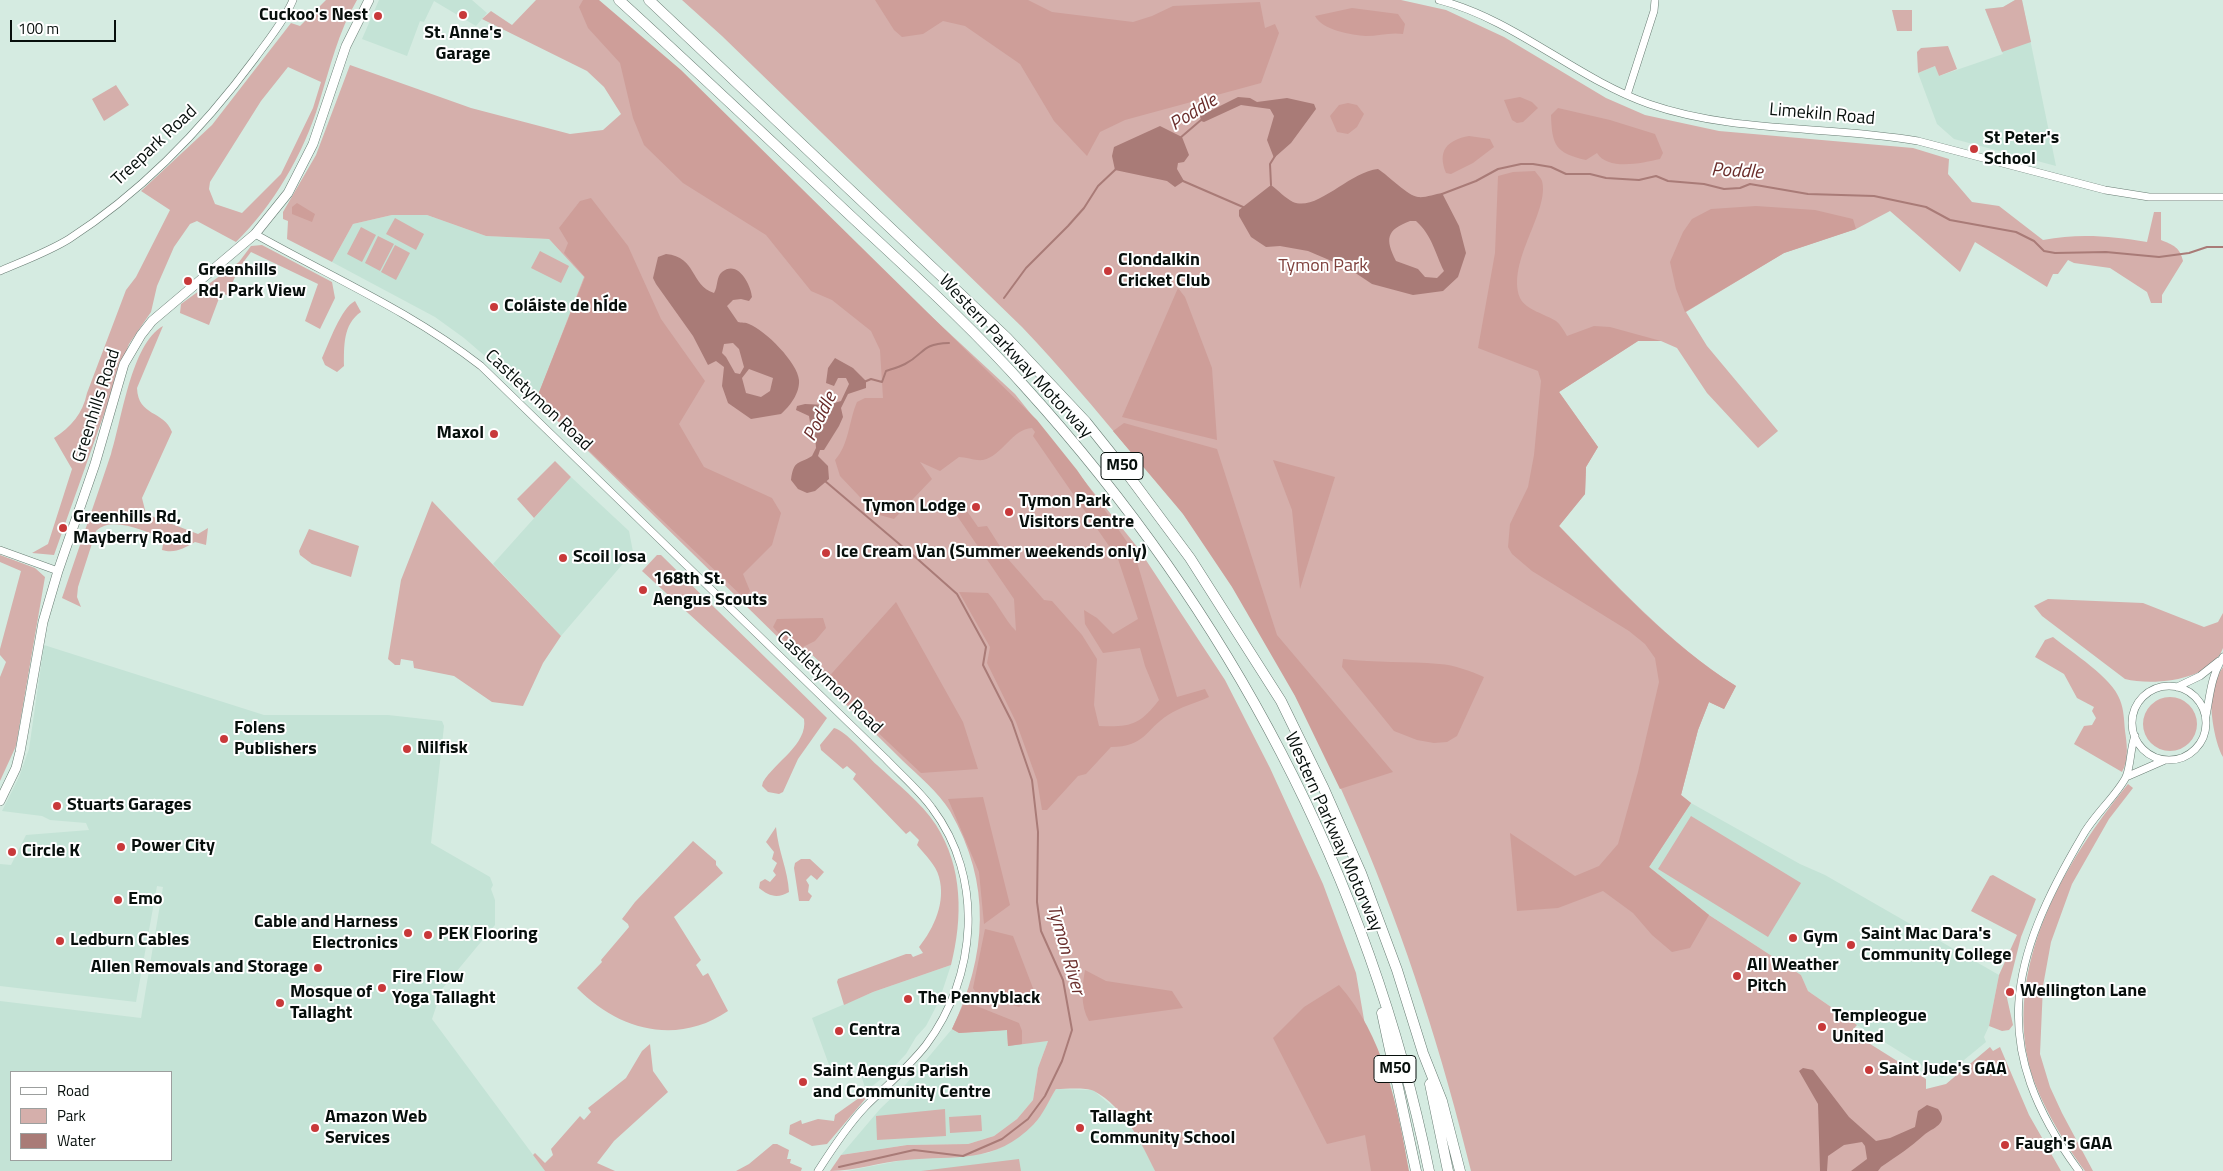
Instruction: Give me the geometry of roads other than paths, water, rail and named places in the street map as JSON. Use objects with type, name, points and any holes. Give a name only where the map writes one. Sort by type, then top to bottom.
[{"type":"highway","name":"Western Parkway Motorway","points":[[619,0],[938,298],[1025,386],[1084,454],[1179,580],[1247,687],[1297,781],[1348,897],[1374,967],[1404,1065],[1429,1170]]},
{"type":"highway","name":"Western Parkway Motorway","points":[[649,0],[1007,338],[1086,422],[1190,558],[1281,701],[1324,789],[1361,872],[1423,1053]]},
{"type":"highway","name":"M50","points":[[1374,967],[1416,1171]]},
{"type":"highway","name":"M50","points":[[1423,1053],[1448,1171]]},
{"type":"highway","name":"M50","points":[[1423,1053],[1442,1101],[1460,1171]]},
{"type":"main road","name":"Greenhills Road","points":[[0,801],[16,768],[20,752],[43,622],[58,571],[95,464],[124,364],[141,335],[164,309],[255,234],[288,193],[304,164],[321,125],[346,46],[369,0]]},
{"type":"street","name":"Treepark Road","points":[[0,270],[46,251],[69,238],[108,210],[178,149],[236,84],[286,14],[293,0]]},
{"type":"street","name":"Limekiln Road","points":[[1439,0],[1459,6],[1509,29],[1581,72],[1627,95],[1708,120],[1872,134],[1918,140],[2105,190],[2149,197],[2223,198]]},
{"type":"street","points":[[1627,95],[1654,11],[1655,0]]},
{"type":"street","name":"Castletymon Road","points":[[255,234],[394,306],[440,335],[481,366],[873,746],[916,789],[941,822],[962,868],[967,892],[968,937],[956,990],[950,1006],[926,1044],[846,1130],[818,1171]]},
{"type":"street","points":[[0,550],[58,571]]},
{"type":"street","points":[[2079,1171],[2066,1153],[2027,1078],[2019,1038],[2019,990],[2022,969],[2033,932],[2059,876],[2084,832],[2126,777],[2134,736],[2132,720],[2140,701],[2156,689],[2177,687],[2200,676],[2223,658]]},
{"type":"street","points":[[2126,777],[2165,760],[2189,755],[2200,743],[2206,728],[2210,688],[2215,671],[2223,658]]},
{"type":"street","points":[[2177,687],[2196,698],[2201,704],[2206,719]]},
{"type":"street","points":[[2134,736],[2146,752],[2165,760]]},
{"type":"water","points":[[1238,97],[1250,98],[1257,102],[1287,98],[1314,104],[1316,109],[1291,143],[1274,158],[1267,140],[1274,116],[1270,109],[1241,105],[1204,122],[1201,121],[1200,116]]},
{"type":"water","points":[[1160,126],[1182,137],[1189,155],[1184,162],[1178,163],[1177,169],[1184,181],[1175,187],[1167,181],[1115,170],[1112,156],[1114,147]]},
{"type":"water","points":[[1378,169],[1414,196],[1442,193],[1459,226],[1466,253],[1458,277],[1443,291],[1413,295],[1372,284],[1348,268],[1308,251],[1280,246],[1266,247],[1251,237],[1239,216],[1239,210],[1271,185],[1293,202],[1302,204],[1323,197],[1367,172]],"holes":[[[1416,221],[1430,238],[1444,271],[1437,278],[1425,277],[1418,269],[1396,261],[1392,253],[1389,241],[1392,232],[1402,224]]]},
{"type":"water","points":[[666,254],[683,260],[701,284],[714,293],[722,272],[733,269],[743,275],[752,297],[749,301],[733,300],[727,306],[738,322],[748,323],[756,327],[780,348],[793,365],[799,380],[796,394],[781,414],[751,419],[728,403],[722,386],[724,367],[716,361],[708,365],[693,336],[653,278],[658,257]],"holes":[[[733,343],[739,349],[744,367],[740,374],[735,373],[722,353],[724,344]],[[749,369],[773,378],[770,391],[761,397],[746,393],[742,378]]]},
{"type":"water","points":[[835,358],[853,368],[866,381],[866,388],[848,394],[841,408],[843,417],[839,426],[824,450],[820,450],[818,456],[828,466],[829,479],[815,491],[807,493],[798,489],[791,480],[795,466],[812,456],[816,448],[815,435],[812,435],[809,416],[796,410],[797,406],[805,404],[827,405],[841,401],[849,384],[846,378],[838,378],[834,386],[826,383],[828,368]]},
{"type":"water","points":[[1803,1068],[1813,1070],[1849,1117],[1876,1141],[1890,1138],[1915,1127],[1918,1111],[1927,1105],[1938,1109],[1942,1118],[1941,1122],[1878,1171],[1851,1171],[1867,1159],[1865,1146],[1862,1142],[1844,1145],[1828,1156],[1827,1171],[1820,1171],[1818,1104],[1799,1071]]},
{"type":"waterway","name":"Poddle","points":[[1180,138],[1201,120]]},
{"type":"waterway","name":"Poddle","points":[[1271,185],[1270,164],[1275,156]]},
{"type":"waterway","name":"Poddle","points":[[1442,194],[1476,181],[1498,169],[1521,164],[1533,164],[1551,167],[1566,174],[1590,174],[1606,178],[1639,180],[1656,176],[1668,181],[1704,184],[1724,189],[1740,188],[1750,184],[1808,194],[1874,196],[1926,207],[1950,220],[2016,232],[2034,241],[2044,251],[2055,253],[2106,252],[2159,257],[2189,253],[2207,247],[2223,247]]},
{"type":"waterway","name":"Poddle","points":[[1004,298],[1026,268],[1068,226],[1084,208],[1098,186],[1116,169]]},
{"type":"waterway","name":"Poddle","points":[[1183,181],[1243,207]]},
{"type":"waterway","name":"Poddle","points":[[864,382],[871,379],[882,382],[886,371],[905,364],[928,347],[949,343]]},
{"type":"waterway","name":"Tymon River","points":[[825,481],[904,548]]},
{"type":"waterway","name":"Tymon River","points":[[839,1167],[914,1150],[963,1156],[1002,1139],[1028,1119],[1045,1096],[1062,1061],[1072,1030],[1063,980],[1041,931],[1037,902],[1038,832],[1032,780],[1012,722],[983,665],[986,647],[957,594],[913,555]]},
{"type":"place","name":"St. Anne's Garage","points":[[463,15]]},
{"type":"place","name":"Cuckoo's Nest","points":[[378,16]]},
{"type":"place","name":"St Peter's School","points":[[1974,149]]},
{"type":"place","name":"Clondalkin Cricket Club","points":[[1108,271]]},
{"type":"place","name":"Greenhills Rd, Park View","points":[[188,281]]},
{"type":"place","name":"Coláiste de hÍde","points":[[494,307]]},
{"type":"place","name":"Maxol","points":[[494,434]]},
{"type":"place","name":"Tymon Lodge","points":[[976,507]]},
{"type":"place","name":"Tymon Park Visitors Centre","points":[[1009,512]]},
{"type":"place","name":"Greenhills Rd, Mayberry Road","points":[[63,528]]},
{"type":"place","name":"Ice Cream Van (Summer weekends only)","points":[[826,553]]},
{"type":"place","name":"Scoil Iosa","points":[[563,558]]},
{"type":"place","name":"168th St. Aengus Scouts","points":[[643,590]]},
{"type":"place","name":"Folens Publishers","points":[[224,739]]},
{"type":"place","name":"Nilfisk","points":[[407,749]]},
{"type":"place","name":"Stuarts Garages","points":[[57,806]]},
{"type":"place","name":"Power City","points":[[121,847]]},
{"type":"place","name":"Circle K","points":[[12,852]]},
{"type":"place","name":"Emo","points":[[118,900]]},
{"type":"place","name":"Cable and Harness Electronics","points":[[408,933]]},
{"type":"place","name":"PEK Flooring","points":[[428,935]]},
{"type":"place","name":"Gym","points":[[1793,938]]},
{"type":"place","name":"Ledburn Cables","points":[[60,941]]},
{"type":"place","name":"Saint Mac Dara's Community College","points":[[1851,945]]},
{"type":"place","name":"Allen Removals and Storage","points":[[318,968]]},
{"type":"place","name":"All Weather Pitch","points":[[1737,976]]},
{"type":"place","name":"Fire Flow Yoga Tallaght","points":[[382,988]]},
{"type":"place","name":"Wellington Lane","points":[[2010,992]]},
{"type":"place","name":"The Pennyblack","points":[[908,999]]},
{"type":"place","name":"Mosque of Tallaght","points":[[280,1003]]},
{"type":"place","name":"Templeogue United","points":[[1822,1027]]},
{"type":"place","name":"Centra","points":[[839,1031]]},
{"type":"place","name":"Saint Jude's GAA","points":[[1869,1070]]},
{"type":"place","name":"Saint Aengus Parish and Community Centre","points":[[803,1082]]},
{"type":"place","name":"Amazon Web Services","points":[[315,1128]]},
{"type":"place","name":"Tallaght Community School","points":[[1080,1128]]},
{"type":"place","name":"Faugh's GAA","points":[[2005,1145]]},
{"type":"park label","name":"Tymon Park","points":[[1323,267]]}]
